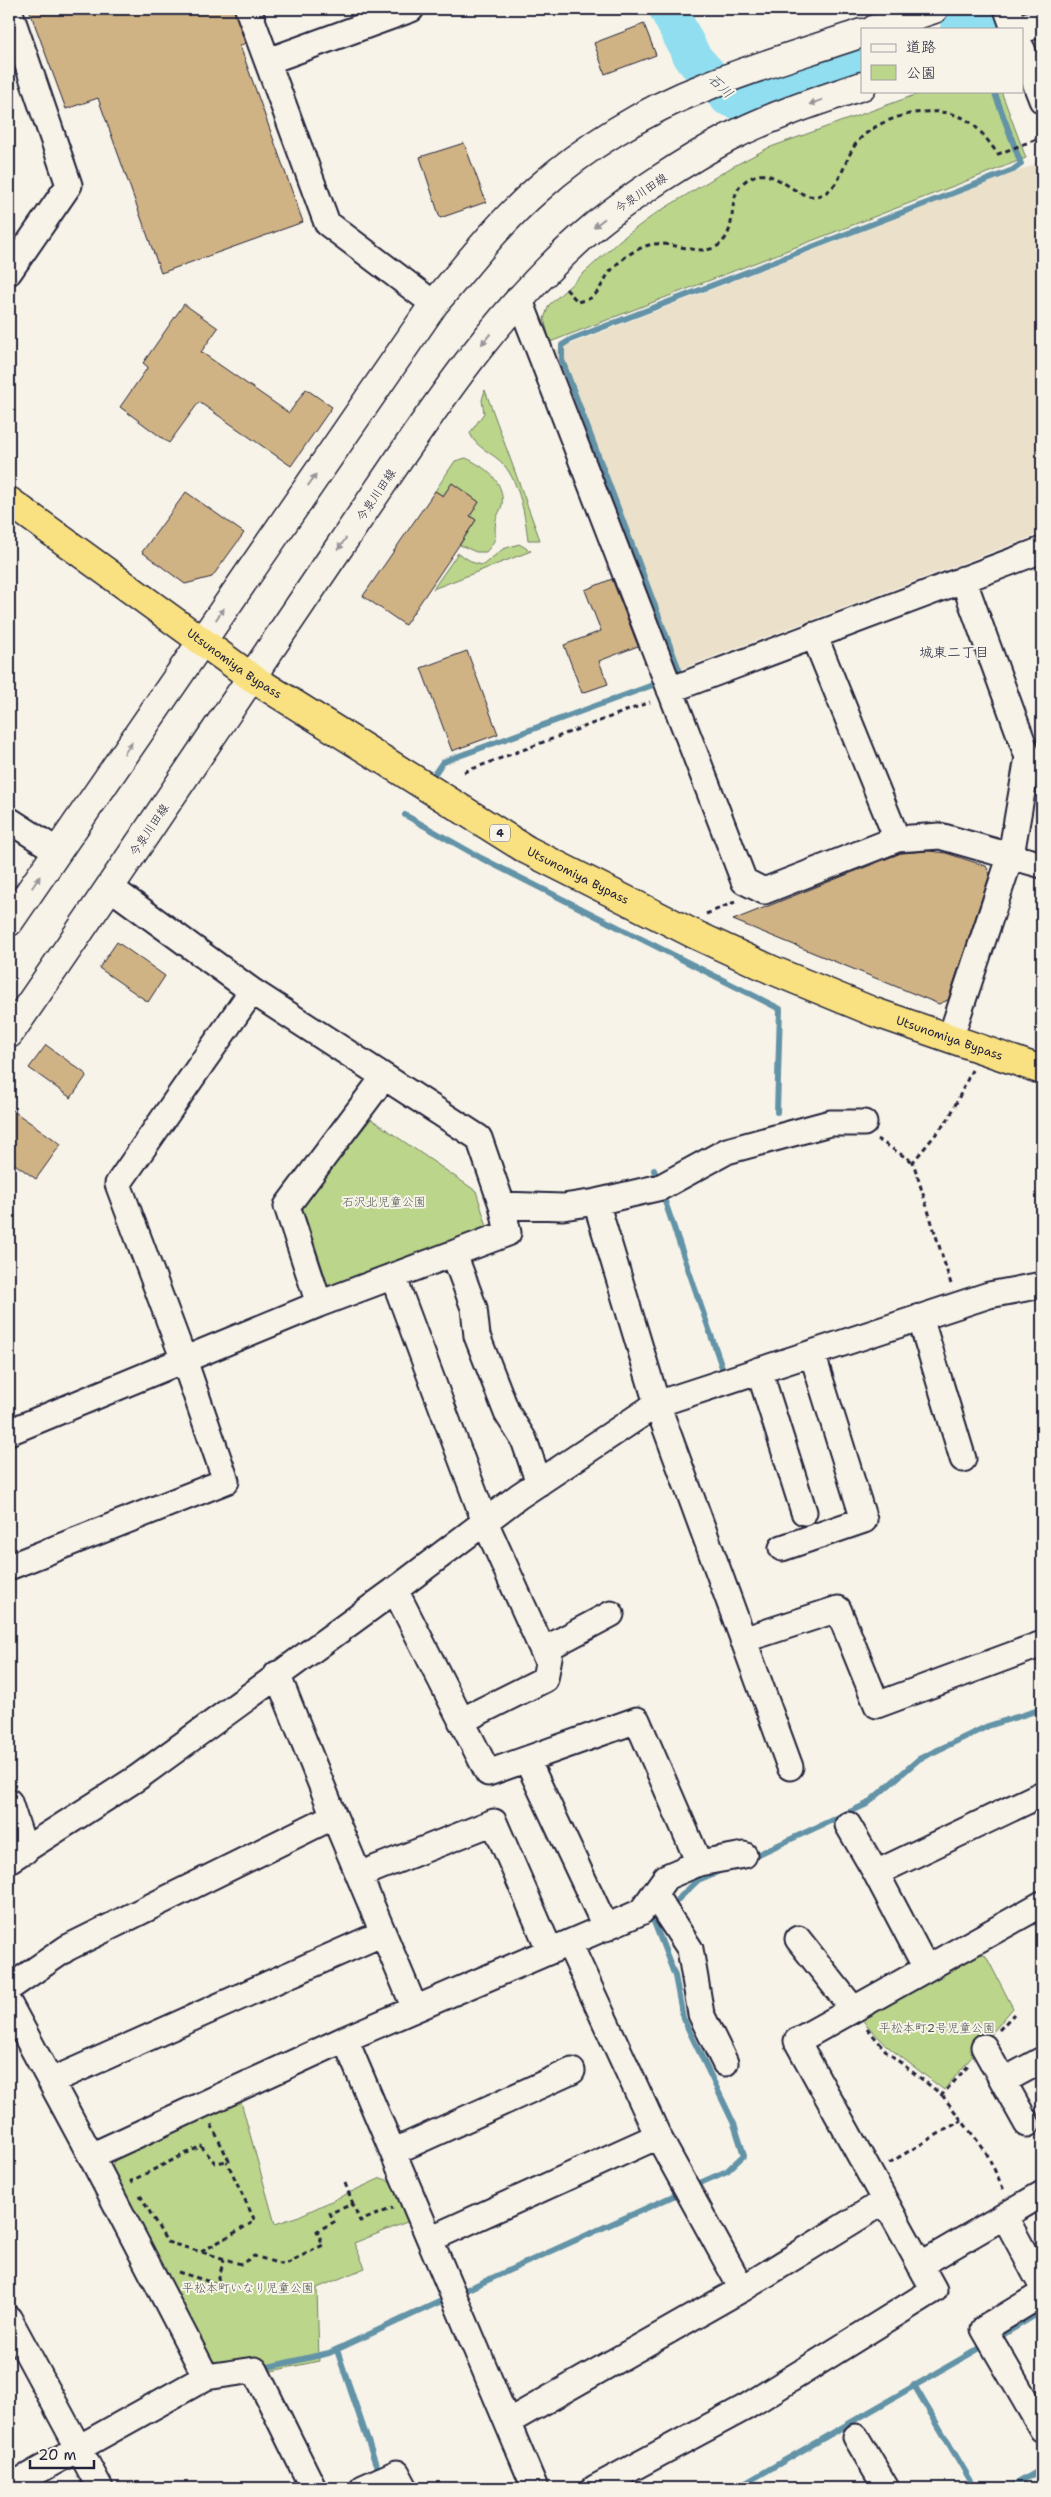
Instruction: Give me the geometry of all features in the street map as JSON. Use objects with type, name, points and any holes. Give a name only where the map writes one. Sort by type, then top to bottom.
[{"type":"highway","name":"Utsunomiya Bypass","points":[[9,501],[251,678],[527,850],[610,893],[772,970],[874,1012],[1042,1070]]},
{"type":"street","points":[[248,9],[327,223],[434,304]]},
{"type":"street","points":[[268,61],[411,9]]},
{"type":"street","points":[[878,28],[934,9]]},
{"type":"street","points":[[1007,9],[1014,28]]},
{"type":"street","points":[[9,10],[69,185],[9,272]]},
{"type":"street","points":[[1024,28],[1042,21]]},
{"type":"street","points":[[9,922],[434,304],[492,234],[537,189],[574,160],[659,108],[704,87],[861,33]]},
{"type":"street","points":[[1024,55],[1042,100]]},
{"type":"street","name":"今泉川田線","points":[[9,1034],[111,888],[442,397],[473,354],[519,298],[598,223],[646,188],[728,138],[795,109],[861,86]]},
{"type":"street","points":[[519,298],[744,882],[764,892],[896,839],[940,836],[1042,865]]},
{"type":"street","points":[[670,692],[1042,550]]},
{"type":"street","points":[[950,1039],[1011,855],[1028,758],[963,579]]},
{"type":"street","points":[[814,636],[896,839]]},
{"type":"street","points":[[9,820],[57,851]]},
{"type":"street","points":[[9,1432],[319,1304],[508,1233],[502,1205],[480,1138],[252,991],[111,888]]},
{"type":"street","points":[[9,1567],[226,1481],[184,1360],[118,1184],[252,991]]},
{"type":"street","points":[[319,1304],[287,1206],[384,1077]]},
{"type":"street","points":[[502,1205],[563,1207],[596,1202],[661,1187],[726,1151],[830,1123],[864,1124]]},
{"type":"street","points":[[596,1202],[657,1404],[790,1767]]},
{"type":"street","points":[[454,1254],[474,1308],[477,1336],[507,1413],[524,1440],[540,1483]]},
{"type":"street","points":[[393,1276],[485,1522],[548,1662]]},
{"type":"street","points":[[9,1802],[17,1856],[136,1778],[395,1590],[485,1522],[657,1404],[989,1294],[1042,1285]]},
{"type":"street","points":[[920,1317],[963,1459]]},
{"type":"street","points":[[782,1548],[864,1520],[812,1353]]},
{"type":"street","points":[[759,1370],[804,1512]]},
{"type":"street","points":[[395,1590],[488,1773],[637,1720],[699,1863]]},
{"type":"street","points":[[743,1640],[838,1609],[877,1705],[1042,1644]]},
{"type":"street","points":[[461,1721],[545,1679],[551,1646],[611,1614]]},
{"type":"street","points":[[277,1674],[415,2009]]},
{"type":"street","points":[[527,1760],[606,1928]]},
{"type":"street","points":[[876,1873],[1042,1794]]},
{"type":"street","points":[[9,1988],[68,1948],[334,1816]]},
{"type":"street","points":[[359,1875],[494,1822],[658,2136],[742,2289]]},
{"type":"street","points":[[848,1825],[876,1873],[926,1968]]},
{"type":"street","points":[[91,2156],[345,2039],[642,1912],[666,1877],[699,1863],[744,1856]]},
{"type":"street","points":[[654,1894],[690,1949],[702,2014],[725,2062]]},
{"type":"street","points":[[595,2488],[746,2407],[934,2290],[797,2041],[1042,1904]]},
{"type":"street","points":[[51,2082],[383,1933]]},
{"type":"street","points":[[798,1940],[853,2010]]},
{"type":"street","points":[[9,2004],[91,2156],[206,2377]]},
{"type":"street","points":[[345,2039],[536,2488]]},
{"type":"street","points":[[984,2048],[1027,2124]]},
{"type":"street","points":[[1003,2081],[1042,2060]]},
{"type":"street","points":[[393,2152],[572,2071]]},
{"type":"street","points":[[430,2239],[658,2136]]},
{"type":"street","points":[[920,2265],[1042,2194]]},
{"type":"street","points":[[508,2422],[742,2289],[885,2201]]},
{"type":"street","points":[[1010,2214],[1042,2286]]},
{"type":"street","points":[[1042,2294],[984,2329],[1042,2429]]},
{"type":"street","points":[[9,2319],[100,2488]]},
{"type":"street","points":[[9,2487],[206,2377],[255,2370],[313,2488]]},
{"type":"street","points":[[856,2437],[886,2488]]},
{"type":"street","points":[[363,2488],[397,2473],[405,2488]]},
{"type":"path","points":[[566,289],[578,302],[592,298],[609,273],[628,254],[648,245],[663,242],[694,250],[715,247],[724,240],[730,229],[733,200],[740,187],[749,178],[760,174],[776,178],[807,196],[820,195],[832,189],[846,159],[859,140],[877,126],[901,117],[926,112],[961,117],[978,130],[998,154],[1042,137]]},
{"type":"path","points":[[464,772],[670,692]]},
{"type":"path","points":[[913,1162],[949,1118],[972,1069],[999,1056]]},
{"type":"path","points":[[864,1124],[872,1136],[913,1162],[957,1305]]},
{"type":"path","points":[[853,2010],[887,2052],[942,2095],[962,2120],[986,2152],[1010,2214]]},
{"type":"path","points":[[942,2095],[1014,2014]]},
{"type":"path","points":[[202,2105],[230,2161],[227,2162]]},
{"type":"path","points":[[870,2174],[962,2120]]},
{"type":"path","points":[[227,2162],[215,2164],[201,2146],[131,2181],[168,2242],[241,2264],[254,2256],[284,2265],[323,2245],[317,2231],[334,2222],[330,2214],[354,2204]]},
{"type":"path","points":[[201,2252],[254,2221],[227,2162]]},
{"type":"path","points":[[345,2183],[360,2221],[413,2200]]},
{"type":"path","points":[[175,2271],[216,2284],[224,2259]]},
{"type":"shaded area","points":[[1042,162],[1042,533],[678,670],[555,350]]},
{"type":"green space","points":[[923,92],[1001,92],[1026,158],[550,342],[544,319],[549,305],[620,240],[655,214],[732,167],[768,148]]},
{"type":"green space","points":[[485,390],[540,540],[528,540],[521,501],[510,473],[500,461],[476,443],[470,433],[484,413],[482,400]]},
{"type":"green space","points":[[466,458],[487,470],[497,482],[502,496],[502,505],[496,520],[495,539],[486,552],[476,552],[460,545],[476,520],[470,516],[479,502],[452,483],[443,496],[435,491],[455,461]]},
{"type":"green space","points":[[519,544],[531,551],[433,589],[458,553],[474,563],[483,565],[503,549]]},
{"type":"green space","name":"石沢北児童公園","points":[[371,1119],[476,1191],[487,1227],[329,1288],[302,1206]]},
{"type":"green space","name":"平松本町2号児童公園","points":[[978,1953],[986,1956],[1013,2008],[944,2090],[887,2046],[862,2020]]},
{"type":"green space","name":"平松本町いなり児童公園","points":[[241,2102],[275,2224],[299,2216],[381,2178],[395,2183],[412,2220],[354,2243],[365,2268],[317,2288],[319,2361],[267,2372],[211,2367],[109,2173],[115,2159]]},
{"type":"building","points":[[29,9],[234,9],[245,43],[240,46],[303,222],[161,273],[98,98],[66,109]]},
{"type":"building","points":[[644,24],[656,55],[605,74],[594,43]]},
{"type":"building","points":[[464,143],[486,202],[440,218],[420,157]]},
{"type":"building","points":[[184,304],[218,328],[201,352],[289,413],[306,389],[332,407],[291,466],[199,402],[169,443],[120,407],[148,367],[143,363]]},
{"type":"building","points":[[452,483],[479,502],[470,516],[476,520],[405,625],[363,596],[435,491],[443,496]]},
{"type":"building","points":[[186,492],[244,533],[212,577],[185,584],[142,552]]},
{"type":"building","points":[[612,579],[638,646],[599,661],[608,684],[582,693],[564,645],[601,631],[585,590]]},
{"type":"building","points":[[467,651],[498,734],[452,751],[421,668]]},
{"type":"building","points":[[929,851],[946,853],[986,866],[990,874],[948,1000],[939,1004],[733,920],[901,853]]},
{"type":"building","points":[[117,942],[165,976],[148,1002],[99,968]]},
{"type":"building","points":[[46,1045],[87,1075],[71,1098],[29,1068]]},
{"type":"building","points":[[9,1108],[61,1144],[36,1179],[9,1160]]},
{"type":"waterway","name":"石川","points":[[668,9],[693,58],[728,97],[747,104],[778,96],[861,63]]},
{"type":"waterway","name":"石川","points":[[962,28],[1016,9]]},
{"type":"waterway","points":[[675,677],[681,675],[562,360],[562,345],[572,339],[1013,170],[1021,164],[994,92]]},
{"type":"waterway","points":[[431,779],[442,763],[448,760],[661,682]]},
{"type":"waterway","points":[[405,815],[481,858],[780,1009],[777,1112]]},
{"type":"waterway","points":[[654,1170],[659,1183]]},
{"type":"waterway","points":[[662,1193],[724,1373],[720,1375]]},
{"type":"waterway","points":[[750,1858],[867,1804],[919,1759],[988,1726],[1042,1709]]},
{"type":"waterway","points":[[670,1907],[698,1880],[722,1870]]},
{"type":"waterway","points":[[661,1916],[654,1922],[675,1976],[683,2018],[734,2124],[744,2155],[727,2171],[691,2187]]},
{"type":"waterway","points":[[459,2293],[682,2192]]},
{"type":"waterway","points":[[264,2368],[329,2353],[450,2297]]},
{"type":"waterway","points":[[996,2339],[1042,2311]]},
{"type":"waterway","points":[[737,2488],[987,2344]]},
{"type":"waterway","points":[[337,2350],[375,2462],[382,2476]]},
{"type":"waterway","points":[[914,2385],[975,2488]]},
{"type":"waterway","points":[[1009,2488],[1042,2469]]},
{"type":"district","name":"城東二丁目","points":[[954,652]]}]
